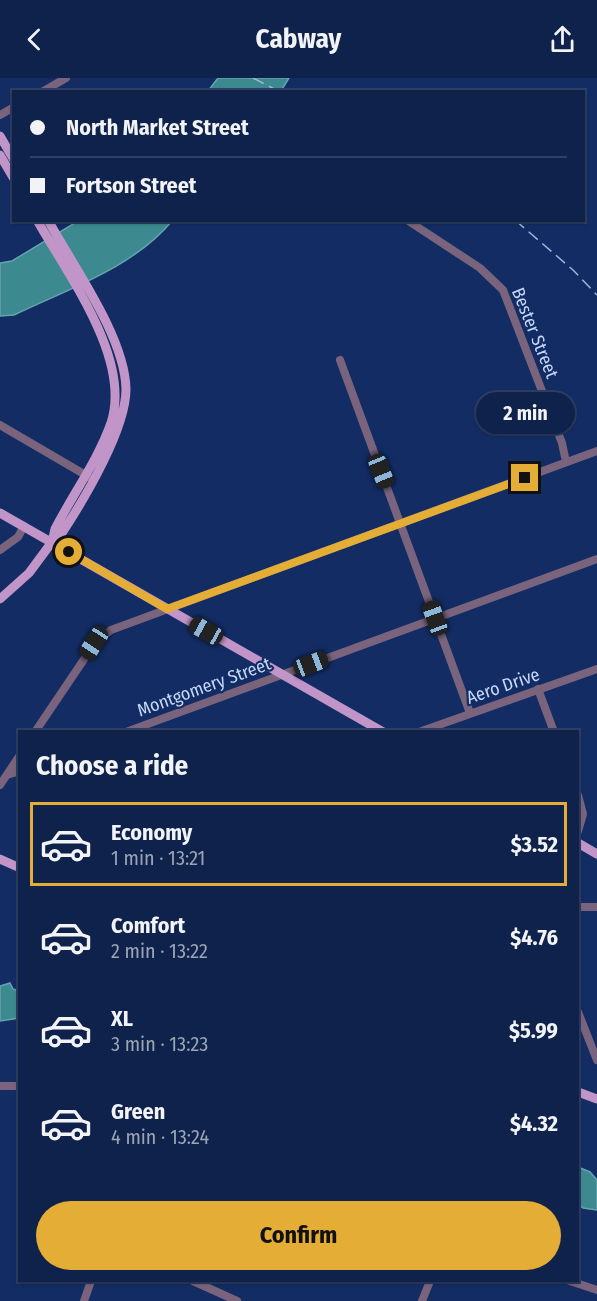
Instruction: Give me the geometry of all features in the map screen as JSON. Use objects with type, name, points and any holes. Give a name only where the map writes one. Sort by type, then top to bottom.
[{"type":"main road","points":[[0,136],[12,157]]},
{"type":"main road","points":[[0,155],[12,176]]},
{"type":"main road","points":[[0,599],[29,573],[52,542],[66,528],[88,476],[118,432],[126,389],[119,353],[38,222]]},
{"type":"main road","points":[[49,222],[92,308]]},
{"type":"main road","points":[[0,513],[379,730]]},
{"type":"main road","points":[[579,844],[597,854]]},
{"type":"main road","points":[[0,859],[18,867]]},
{"type":"main road","points":[[579,1092],[597,1100]]},
{"type":"street","points":[[45,90],[66,78]]},
{"type":"street","name":"Bester Street","points":[[410,222],[480,268],[503,290],[562,443],[566,462]]},
{"type":"street","points":[[340,360],[470,713]]},
{"type":"street","points":[[0,425],[88,476]]},
{"type":"street","points":[[36,730],[98,639],[111,630],[597,451]]},
{"type":"street","points":[[0,550],[18,537],[24,526]]},
{"type":"street","name":"Montgomery Street","points":[[131,730],[597,559]]},
{"type":"street","name":"Aero Drive","points":[[424,730],[597,669]]},
{"type":"street","points":[[538,689],[553,730]]},
{"type":"street","points":[[0,785],[18,758]]},
{"type":"street","points":[[7,775],[18,772]]},
{"type":"street","points":[[579,799],[583,814],[579,828]]},
{"type":"street","points":[[579,907],[597,907]]},
{"type":"street","points":[[579,1015],[597,1060]]},
{"type":"street","points":[[0,1086],[18,1086]]},
{"type":"street","points":[[84,1301],[91,1282]]},
{"type":"street","points":[[195,1282],[237,1301]]},
{"type":"street","points":[[422,1301],[430,1282]]},
{"type":"street","points":[[573,1282],[597,1290]]},
{"type":"shaded area","points":[[218,78],[289,78],[282,90],[209,90]]},
{"type":"shaded area","points":[[76,222],[171,222],[139,251],[99,276],[14,315],[0,316],[0,263],[12,261]]},
{"type":"shaded area","points":[[10,983],[13,989],[18,991],[18,1018],[0,1021],[0,986]]},
{"type":"shaded area","points":[[579,1167],[590,1172],[597,1180],[597,1210],[583,1208],[579,1205]]},
{"type":"railway","points":[[253,78],[276,90]]},
{"type":"railway","points":[[517,222],[573,270],[597,295]]},
{"type":"route","points":[[69,552],[167,609],[525,478]]}]
